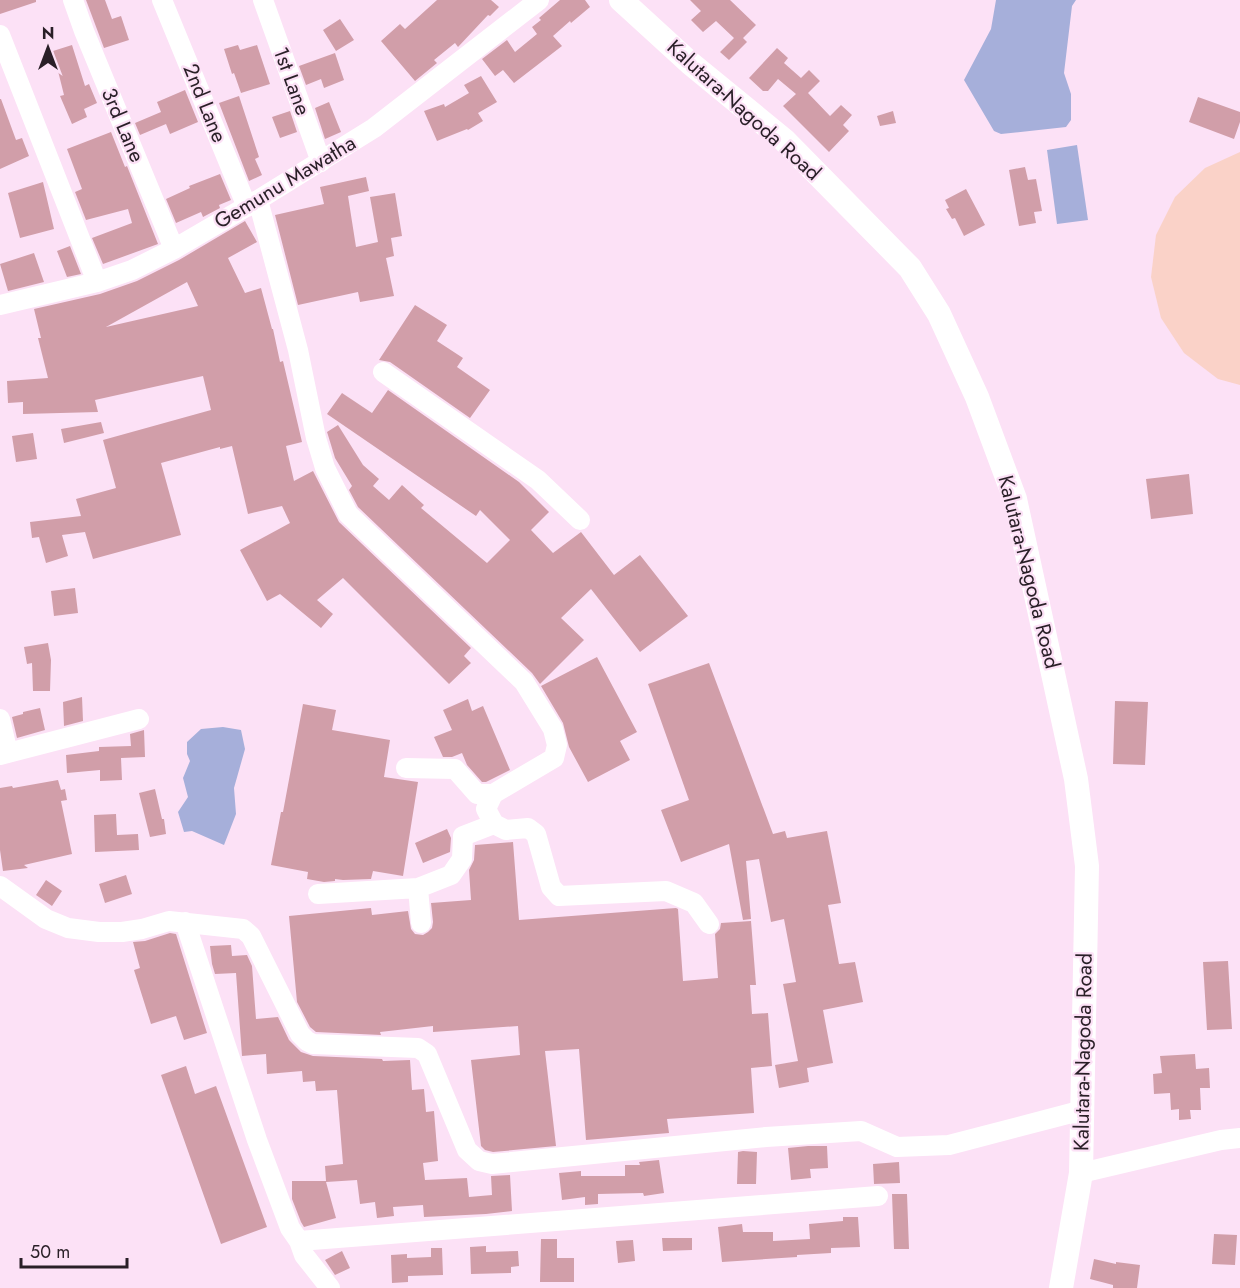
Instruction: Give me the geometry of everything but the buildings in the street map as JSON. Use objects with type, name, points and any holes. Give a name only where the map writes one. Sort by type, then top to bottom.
[{"type":"main road","name":"Kalutara-Nagoda Road","points":[[621,0],[690,63],[784,140],[910,268],[939,314],[977,397],[1015,499],[1076,779],[1087,866],[1081,1173],[1061,1288]]},
{"type":"street","name":"3rd Lane","points":[[73,0],[174,249]]},
{"type":"street","name":"2nd Lane","points":[[162,0],[253,203],[298,350],[316,438],[325,468],[348,513],[524,682],[553,729],[557,746],[554,758],[493,794]]},
{"type":"street","name":"1st Lane","points":[[263,0],[321,162]]},
{"type":"street","name":"Gemunu Mawatha","points":[[0,304],[97,282],[132,270],[174,249],[374,128],[539,0]]},
{"type":"street","points":[[0,35],[97,282]]},
{"type":"street","points":[[383,372],[538,480],[580,520]]},
{"type":"street","points":[[0,719],[4,754],[139,719]]},
{"type":"street","points":[[406,768],[455,769],[477,794],[493,794],[486,809],[494,824],[506,830],[528,828],[536,834],[551,887],[559,896],[666,891],[694,903],[709,924]]},
{"type":"street","points":[[318,894],[418,888],[451,875],[462,859],[463,836],[494,824]]},
{"type":"street","points":[[0,886],[46,919],[68,928],[122,932],[169,921],[243,929],[251,936],[300,1034],[307,1041],[313,1044],[418,1048],[427,1054],[467,1150],[479,1161],[492,1164],[754,1138],[861,1131],[897,1147],[949,1145],[1083,1110]]},
{"type":"street","points":[[418,888],[421,923]]},
{"type":"street","points":[[184,922],[256,1140],[290,1228],[299,1241],[304,1255],[330,1288]]},
{"type":"street","points":[[1081,1173],[1221,1140],[1240,1138]]},
{"type":"street","points":[[299,1241],[878,1196]]},
{"type":"shaded area","points":[[1240,152],[1240,385],[1218,379],[1184,353],[1161,318],[1151,277],[1156,235],[1175,197],[1205,168]]},
{"type":"water","points":[[996,0],[1076,0],[1072,6],[1064,73],[1071,94],[1071,120],[1066,127],[1001,134],[994,131],[964,80],[991,29]]},
{"type":"water","points":[[1077,145],[1088,220],[1057,224],[1047,150]]},
{"type":"water","points":[[223,727],[241,730],[245,749],[234,788],[236,814],[224,845],[192,831],[184,832],[178,812],[188,797],[183,778],[190,761],[187,754],[187,742],[201,729]]}]
